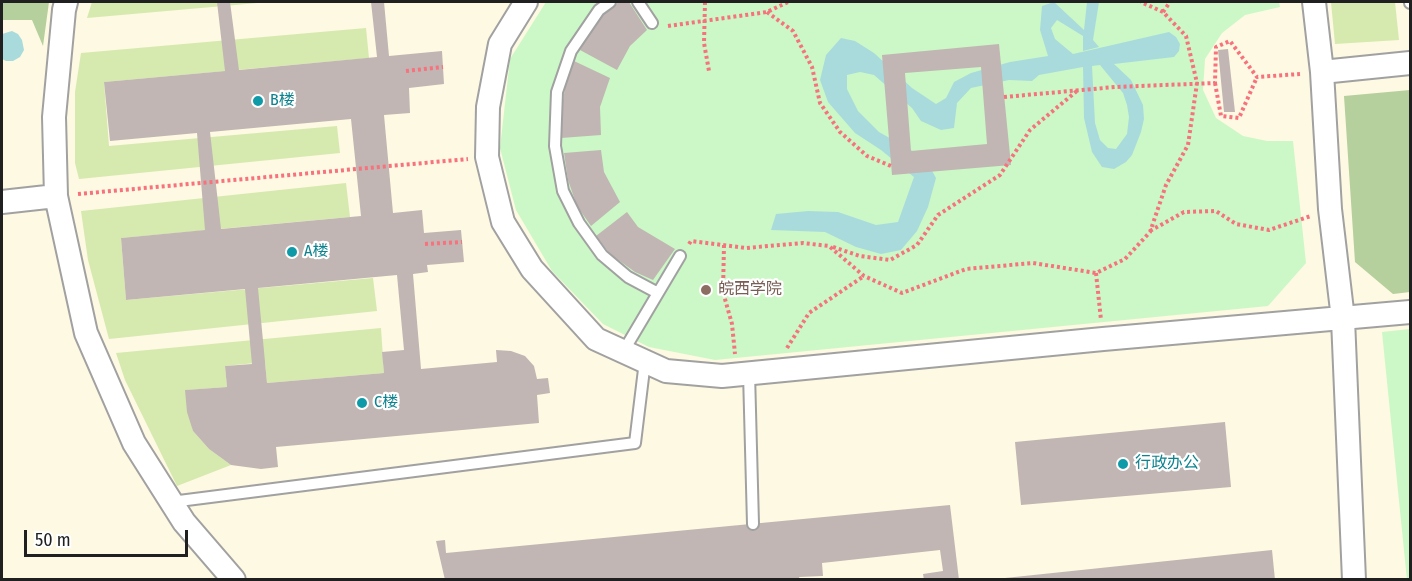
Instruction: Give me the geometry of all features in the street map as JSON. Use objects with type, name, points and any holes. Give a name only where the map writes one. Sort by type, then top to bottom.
[{"type":"street","points":[[66,2],[54,117],[56,196],[86,333],[134,443],[184,522],[234,579]]},
{"type":"street","points":[[526,2],[500,44],[488,107],[487,157],[503,222],[532,268],[596,339],[666,371],[722,376],[1410,312]]},
{"type":"street","points":[[1314,2],[1322,72],[1330,209],[1344,319],[1354,579]]},
{"type":"street","points":[[1322,72],[1410,63]]},
{"type":"street","points":[[2,202],[56,196]]},
{"type":"lane","points":[[610,2],[599,10],[571,51],[557,92],[555,146],[563,190],[579,223],[602,255],[628,277],[658,293]]},
{"type":"lane","points":[[638,2],[652,22]]},
{"type":"lane","points":[[623,352],[680,256]]},
{"type":"lane","points":[[171,502],[635,443],[645,361]]},
{"type":"lane","points":[[743,374],[753,524]]},
{"type":"path","points":[[705,2],[704,43],[709,71]]},
{"type":"path","points":[[652,22],[668,26],[767,12],[788,2]]},
{"type":"path","points":[[1141,2],[1163,12],[1185,36],[1197,83],[1188,145],[1166,185],[1150,232]]},
{"type":"path","points":[[1163,12],[1170,2]]},
{"type":"path","points":[[767,12],[793,31],[812,67],[820,103],[840,132],[867,156],[891,166]]},
{"type":"path","points":[[1230,41],[1257,77],[1239,118],[1221,116],[1215,82],[1216,48],[1230,41]]},
{"type":"path","points":[[406,71],[443,67]]},
{"type":"path","points":[[1257,77],[1322,72]]},
{"type":"path","points":[[1004,97],[1094,88],[1215,82]]},
{"type":"path","points":[[680,256],[692,241],[746,248],[803,243],[829,246],[860,255],[890,260],[917,245],[938,215],[1000,175],[1030,130],[1079,90]]},
{"type":"path","points":[[56,196],[487,157]]},
{"type":"path","points":[[829,246],[864,276],[902,293],[966,269],[1033,263],[1096,273],[1125,259],[1150,232],[1184,212],[1216,211],[1236,224],[1269,230],[1330,209]]},
{"type":"path","points":[[425,244],[462,242]]},
{"type":"path","points":[[724,245],[723,292],[743,374]]},
{"type":"path","points":[[1096,273],[1103,339]]},
{"type":"path","points":[[772,371],[809,313],[864,276]]},
{"type":"shaded area","name":"皖西学院","points":[[2,2],[1410,2],[1410,579],[2,579]]},
{"type":"green space","points":[[2,2],[49,2],[43,46],[32,20],[2,20]]},
{"type":"green space","points":[[92,2],[269,2],[87,18]]},
{"type":"green space","points":[[546,2],[1279,2],[1280,7],[1245,15],[1222,33],[1205,59],[1203,90],[1216,118],[1243,136],[1267,141],[1293,141],[1306,263],[1268,306],[715,360],[649,347],[603,324],[552,271],[516,210],[500,148],[510,59]]},
{"type":"green space","points":[[1331,2],[1395,2],[1399,40],[1335,44]]},
{"type":"green space","points":[[366,28],[369,58],[104,82],[109,146],[337,126],[340,153],[79,179],[75,163],[75,92],[81,53]]},
{"type":"green space","points":[[1410,90],[1410,292],[1393,294],[1355,262],[1344,96]]},
{"type":"green space","points":[[346,183],[350,217],[121,238],[126,300],[373,278],[377,311],[109,339],[88,260],[81,211]]},
{"type":"green space","points":[[381,328],[384,373],[267,383],[265,362],[225,366],[227,387],[186,390],[193,431],[209,449],[231,465],[177,486],[125,380],[116,353]]},
{"type":"green space","points":[[1410,329],[1410,579],[1407,580],[1382,332]]},
{"type":"water","points":[[1054,2],[1084,30],[1087,2],[1099,2],[1093,40],[1099,47],[1083,51],[1083,36],[1057,20],[1051,28],[1055,39],[1073,54],[1169,32],[1180,44],[1179,51],[1174,57],[1114,64],[1131,80],[1143,105],[1144,119],[1141,132],[1132,155],[1126,162],[1114,169],[1102,167],[1092,152],[1084,118],[1083,67],[1039,75],[1032,81],[1009,80],[971,88],[957,103],[954,128],[941,130],[921,121],[912,108],[874,75],[860,72],[847,75],[847,89],[858,111],[879,132],[925,158],[936,178],[928,207],[917,231],[901,250],[881,254],[856,247],[825,232],[771,230],[776,214],[808,211],[838,212],[876,225],[898,222],[914,177],[881,150],[855,133],[828,102],[820,80],[826,55],[841,38],[855,41],[874,53],[912,88],[936,104],[946,98],[954,82],[971,73],[1010,62],[1048,56],[1040,30],[1042,6]],"holes":[[[1100,65],[1123,93],[1129,117],[1127,134],[1116,149],[1108,148],[1100,140],[1095,123],[1092,66]]]},
{"type":"water","points":[[12,31],[22,40],[24,50],[20,57],[13,61],[6,61],[2,59],[2,34]]},
{"type":"building","points":[[217,2],[230,2],[239,70],[377,57],[371,2],[384,2],[389,56],[442,51],[444,84],[409,88],[410,113],[384,115],[393,213],[422,210],[424,233],[461,230],[464,262],[427,265],[428,272],[413,274],[421,369],[497,362],[496,350],[511,351],[525,356],[534,366],[537,379],[548,378],[550,393],[537,395],[539,423],[276,447],[278,467],[261,469],[231,465],[209,449],[193,431],[187,412],[185,390],[227,387],[225,366],[252,364],[245,289],[126,300],[121,238],[205,230],[197,133],[110,141],[104,82],[225,71]],"holes":[[[351,119],[361,216],[221,229],[210,132]],[[397,275],[404,350],[382,352],[384,373],[267,383],[258,288]]]},
{"type":"building","points":[[619,2],[629,2],[647,30],[630,46],[617,70],[580,50],[605,12]]},
{"type":"building","points":[[999,44],[1011,165],[892,175],[882,55]],"holes":[[[981,67],[987,144],[911,151],[905,73]]]},
{"type":"building","points":[[1228,49],[1235,112],[1224,112],[1218,50]]},
{"type":"building","points":[[574,61],[610,78],[600,107],[601,135],[561,138],[561,113],[565,88]]},
{"type":"building","points":[[601,150],[604,172],[620,202],[591,226],[577,206],[568,180],[564,153]]},
{"type":"building","points":[[627,212],[638,227],[675,249],[653,280],[635,272],[610,254],[596,236]]},
{"type":"building","name":"行政办公","points":[[1225,422],[1231,487],[1021,505],[1015,442]]},
{"type":"building","points":[[950,505],[959,580],[924,580],[923,574],[943,571],[940,550],[822,563],[823,576],[799,577],[800,580],[445,580],[436,541],[445,540],[446,553]]},
{"type":"building","points":[[1272,550],[1275,580],[1005,580],[1005,578]]},
{"type":"place","name":"B楼","points":[[258,101]]},
{"type":"place","name":"A楼","points":[[292,252]]},
{"type":"place","name":"皖西学院","points":[[706,290]]},
{"type":"place","name":"C楼","points":[[362,403]]},
{"type":"place","name":"行政办公","points":[[1123,464]]}]
